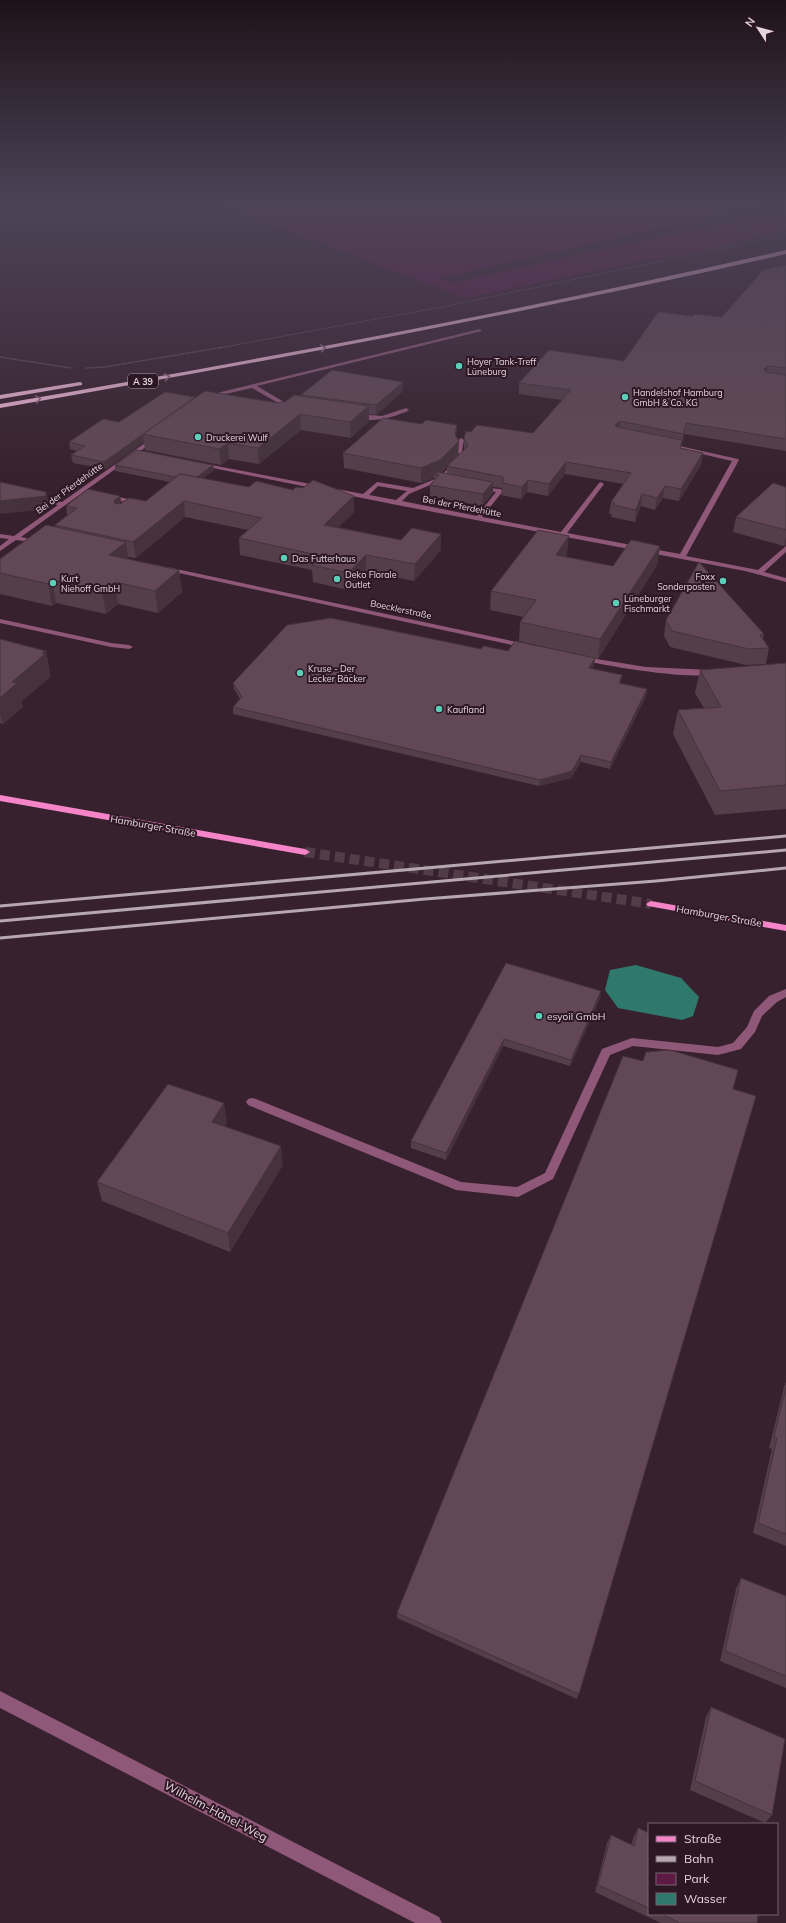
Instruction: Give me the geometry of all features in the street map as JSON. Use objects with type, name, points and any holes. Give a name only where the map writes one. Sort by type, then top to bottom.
[{"type":"highway","name":"A 39","points":[[0,406],[285,356],[588,296]]},
{"type":"highway","points":[[0,397],[86,383]]},
{"type":"main road","name":"Hamburger Straße","points":[[0,798],[305,852]]},
{"type":"main road","name":"Hamburger Straße","points":[[651,904],[786,928]]},
{"type":"street","points":[[206,402],[223,393],[480,330]]},
{"type":"street","points":[[253,386],[282,403],[295,407]]},
{"type":"street","points":[[347,415],[378,419],[392,417],[406,410]]},
{"type":"street","name":"Bei der Pferdehütte","points":[[0,549],[160,434]]},
{"type":"street","points":[[398,503],[407,493],[442,478],[463,456],[459,450],[461,440]]},
{"type":"street","points":[[664,445],[736,460],[682,557]]},
{"type":"street","points":[[134,452],[142,454]]},
{"type":"street","name":"Bei der Pferdehütte","points":[[194,464],[760,572],[786,580]]},
{"type":"street","points":[[436,480],[450,483]]},
{"type":"street","points":[[364,496],[377,484],[413,490]]},
{"type":"street","points":[[563,534],[601,484]]},
{"type":"street","points":[[472,486],[500,491],[478,518]]},
{"type":"street","points":[[80,491],[88,492]]},
{"type":"street","points":[[28,496],[63,504]]},
{"type":"street","points":[[103,496],[140,503],[130,511]]},
{"type":"street","points":[[0,536],[49,543]]},
{"type":"street","points":[[760,572],[786,548]]},
{"type":"street","name":"Boecklerstraße","points":[[158,567],[534,648]]},
{"type":"street","points":[[305,608],[312,600]]},
{"type":"street","points":[[0,621],[111,645],[128,647]]},
{"type":"street","points":[[572,656],[633,668],[679,672],[722,672]]},
{"type":"street","points":[[252,1102],[460,1187],[518,1192],[549,1176],[606,1052],[632,1042],[718,1051],[737,1046],[751,1029],[758,1014],[773,999],[786,993]]},
{"type":"street","name":"Wilhelm-Hänel-Weg","points":[[0,1699],[433,1923]]},
{"type":"path","points":[[84,369],[106,367],[188,353],[494,296]]},
{"type":"path","points":[[0,357],[77,369]]},
{"type":"green space","points":[[459,296],[476,296],[465,298]]},
{"type":"water","points":[[636,965],[681,978],[699,997],[693,1016],[682,1020],[618,1008],[605,990],[610,970]]},
{"type":"building","points":[[741,296],[786,296],[786,368],[768,366],[764,369],[766,372],[786,375],[786,439],[686,423],[683,434],[620,421],[615,425],[617,427],[682,440],[680,448],[703,453],[681,489],[665,486],[657,498],[642,494],[636,510],[613,505],[615,503],[611,502],[631,473],[566,462],[549,484],[528,480],[522,487],[502,483],[504,480],[503,477],[447,466],[468,446],[464,438],[466,431],[471,432],[477,425],[533,433],[571,390],[519,383],[549,350],[624,361],[658,312],[693,316],[695,314],[722,317]]},
{"type":"building","points":[[332,370],[403,382],[376,405],[301,395]]},
{"type":"building","points":[[205,391],[278,403],[285,402],[294,395],[369,406],[350,422],[300,414],[258,448],[228,443],[219,449],[143,434]]},
{"type":"building","points":[[165,392],[195,397],[104,462],[71,455],[85,446],[69,442],[103,419],[119,422]]},
{"type":"building","points":[[383,418],[422,424],[426,420],[457,425],[455,435],[459,441],[440,460],[421,468],[343,453]]},
{"type":"building","points":[[137,450],[213,465],[197,477],[180,474],[176,477],[115,465]]},
{"type":"building","points":[[438,472],[493,482],[483,494],[430,485],[439,475],[434,474]]},
{"type":"building","points":[[180,474],[249,487],[256,481],[293,490],[296,487],[303,488],[313,480],[354,496],[324,525],[401,540],[412,528],[441,534],[415,564],[366,555],[348,573],[312,565],[322,556],[239,538],[262,518],[184,501],[133,542],[55,525],[77,508],[66,506],[88,489],[120,496],[114,501],[114,503],[120,504],[129,498],[146,501]]},
{"type":"building","points":[[0,482],[46,492],[46,496],[0,501]]},
{"type":"building","points":[[773,483],[786,487],[786,530],[736,517]]},
{"type":"building","points":[[46,525],[126,542],[109,555],[179,570],[155,591],[115,582],[102,592],[52,580],[48,584],[0,573],[0,559]]},
{"type":"building","points":[[538,530],[569,536],[556,555],[613,566],[631,540],[660,546],[600,639],[520,622],[536,600],[491,591]]},
{"type":"building","points":[[699,562],[764,634],[760,635],[769,648],[749,649],[672,631],[666,620]]},
{"type":"building","name":"Kaufland","points":[[331,618],[481,649],[484,646],[508,651],[515,641],[595,658],[589,668],[622,675],[619,683],[647,689],[611,762],[581,755],[572,771],[540,780],[233,707],[242,697],[233,683],[287,625]]},
{"type":"building","points":[[0,639],[46,651],[42,653],[45,654],[12,682],[17,683],[0,698]]},
{"type":"building","points":[[786,663],[786,785],[720,791],[678,710],[721,707],[700,670]]},
{"type":"building","points":[[506,963],[601,991],[571,1060],[504,1039],[446,1153],[411,1141]]},
{"type":"building","points":[[670,1050],[738,1070],[733,1089],[756,1096],[579,1694],[397,1613],[623,1056],[643,1061],[646,1052]]},
{"type":"building","points":[[168,1084],[224,1103],[212,1122],[281,1146],[228,1233],[97,1182]]},
{"type":"building","points":[[786,1387],[786,1534],[758,1523],[777,1438],[774,1437]]},
{"type":"building","points":[[741,1578],[786,1596],[786,1676],[725,1651]]},
{"type":"building","points":[[711,1707],[785,1739],[772,1815],[695,1781]]},
{"type":"building","points":[[638,1828],[648,1833],[648,1908],[598,1885],[611,1835],[634,1846]]},
{"type":"building","points":[[664,1915],[758,1915],[757,1923],[678,1922]]},
{"type":"tunnel","points":[[305,852],[651,904]]},
{"type":"railway","points":[[0,906],[786,836]]},
{"type":"railway","points":[[0,921],[786,850]]},
{"type":"railway","points":[[0,938],[425,899],[656,881],[786,868]]},
{"type":"place","name":"Hoyer Tank-Treff Lüneburg","points":[[459,366]]},
{"type":"place","name":"Handelshof Hamburg GmbH & Co. KG","points":[[625,397]]},
{"type":"place","name":"Druckerei Wulf","points":[[198,437]]},
{"type":"place","name":"Das Futterhaus","points":[[284,558]]},
{"type":"place","name":"Deko Florale Outlet","points":[[337,579]]},
{"type":"place","name":"Foxx Sonderposten","points":[[723,581]]},
{"type":"place","name":"Kurt Niehoff GmbH","points":[[53,583]]},
{"type":"place","name":"Lüneburger Fischmarkt","points":[[616,603]]},
{"type":"place","name":"Kruse - Der Lecker Bäcker","points":[[300,673]]},
{"type":"place","name":"Kaufland","points":[[439,709]]},
{"type":"place","name":"esyoil GmbH","points":[[539,1016]]}]
